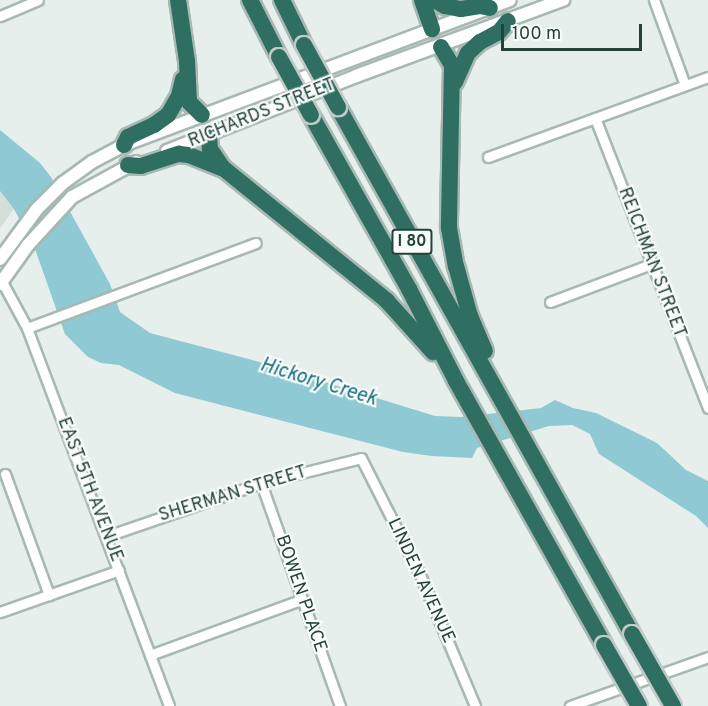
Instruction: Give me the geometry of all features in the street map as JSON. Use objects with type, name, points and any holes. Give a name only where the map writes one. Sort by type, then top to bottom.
[{"type":"highway","points":[[178,0],[187,61],[189,102],[202,115]]},
{"type":"highway","name":"I 80","points":[[249,0],[409,289],[456,381],[639,706]]},
{"type":"highway","name":"I 80","points":[[282,0],[338,107],[673,706]]},
{"type":"highway","points":[[422,0],[432,29]]},
{"type":"highway","points":[[434,0],[445,6],[460,9],[480,6],[490,8]]},
{"type":"highway","points":[[453,89],[468,53],[480,42],[499,32],[508,21]]},
{"type":"highway","points":[[441,47],[452,65],[449,228],[456,266],[470,316],[487,356],[490,376]]},
{"type":"highway","points":[[124,145],[128,137],[154,125],[168,115],[179,96],[187,61]]},
{"type":"highway","points":[[209,136],[210,149],[223,168],[387,301],[415,329],[456,381]]},
{"type":"highway","points":[[128,165],[141,166],[179,154],[189,155],[223,168]]},
{"type":"street","points":[[0,16],[38,0]]},
{"type":"street","name":"RICHARDS STREET","points":[[0,259],[18,233],[63,183],[92,162],[124,145],[305,79],[510,0]]},
{"type":"street","name":"RICHARDS STREET","points":[[1,281],[28,244],[72,197],[128,165],[209,136],[356,76],[441,47],[563,0]]},
{"type":"street","points":[[654,0],[685,85]]},
{"type":"street","points":[[432,29],[441,47]]},
{"type":"street","points":[[488,157],[708,77]]},
{"type":"street","points":[[202,115],[209,136]]},
{"type":"street","name":"REICHMAN STREET","points":[[595,118],[708,408]]},
{"type":"street","points":[[27,328],[256,243]]},
{"type":"street","points":[[550,302],[651,264]]},
{"type":"street","name":"EAST 5TH AVENUE","points":[[1,281],[27,328],[169,706]]},
{"type":"street","name":"SHERMAN STREET","points":[[107,536],[261,483],[361,458]]},
{"type":"street","name":"LINDEN AVENUE","points":[[361,458],[420,575],[475,706]]},
{"type":"street","points":[[5,474],[50,595]]},
{"type":"street","name":"BOWEN PLACE","points":[[261,483],[298,585],[300,600],[340,706]]},
{"type":"street","points":[[0,612],[119,570]]},
{"type":"street","points":[[150,655],[300,600]]},
{"type":"street","points":[[570,706],[708,657]]},
{"type":"shaded area","points":[[0,191],[14,209],[0,228]]},
{"type":"water","name":"Hickory Creek","points":[[0,130],[40,163],[51,177],[110,284],[120,312],[150,333],[256,361],[435,416],[461,417],[541,408],[555,400],[573,408],[596,413],[657,443],[686,470],[708,481],[708,528],[696,516],[599,454],[590,434],[572,425],[549,426],[477,448],[472,458],[403,452],[175,393],[119,365],[101,363],[88,357],[65,334],[35,249],[14,209],[0,191]]}]
